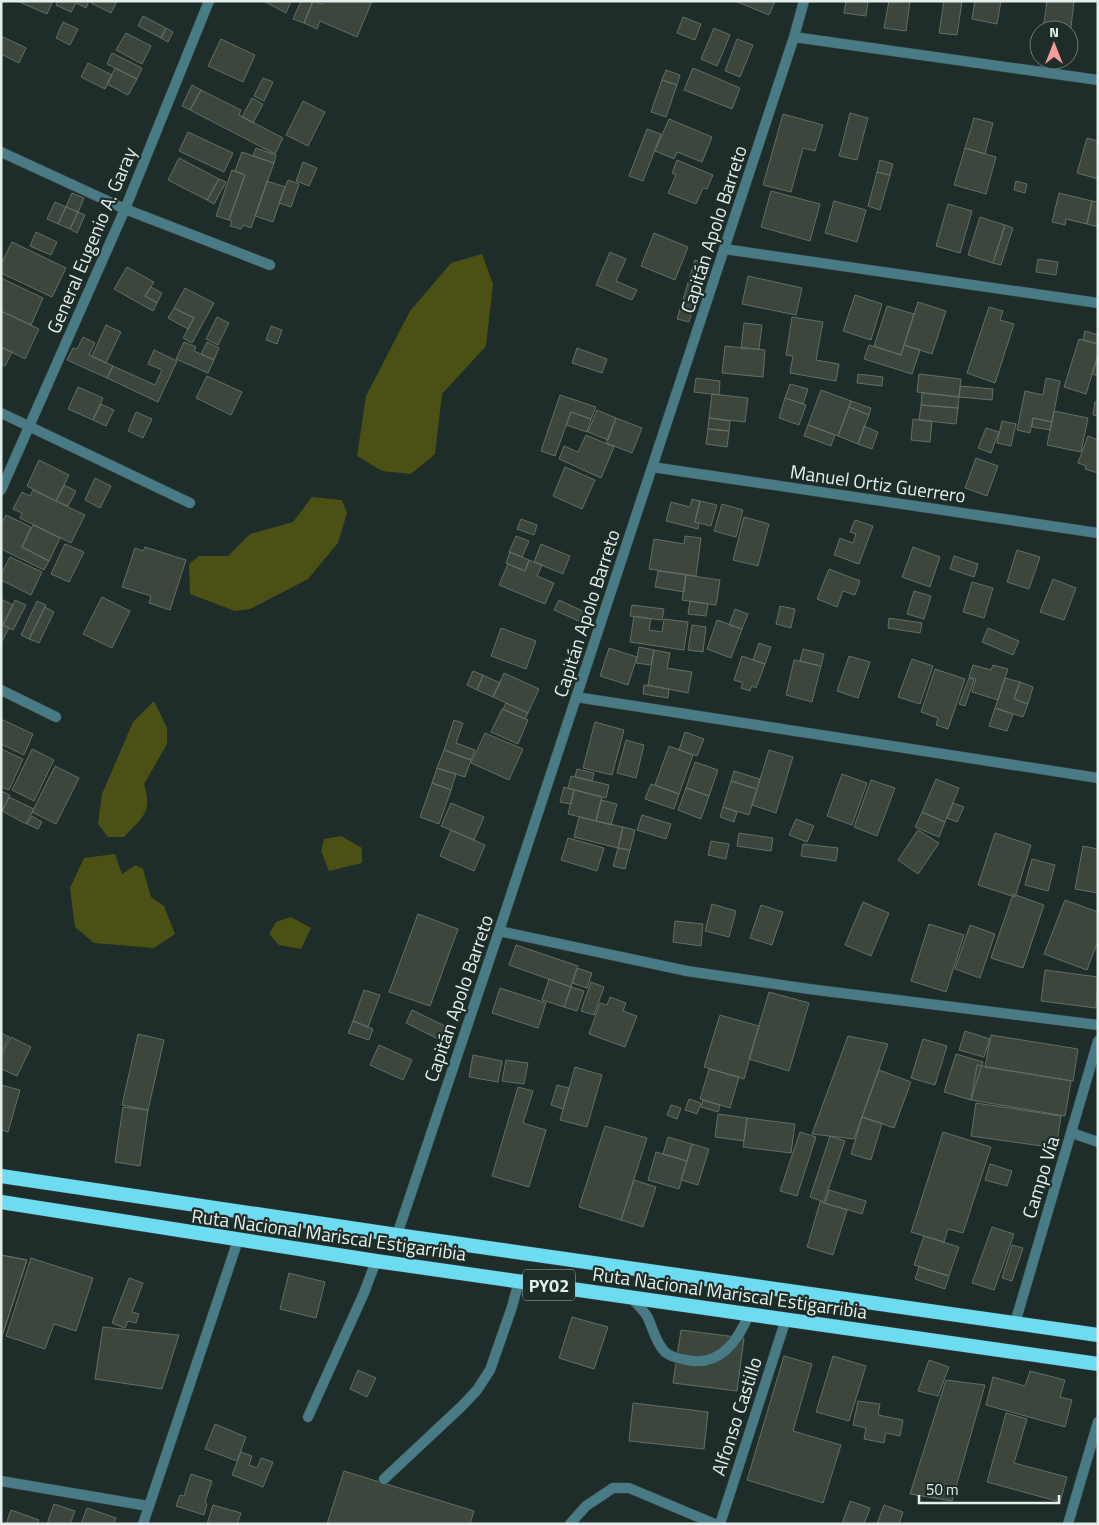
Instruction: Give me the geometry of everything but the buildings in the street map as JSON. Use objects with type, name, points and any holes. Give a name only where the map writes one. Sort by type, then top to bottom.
[{"type":"highway","name":"Ruta Nacional Mariscal Estigarribia","points":[[1,1176],[397,1235],[1098,1335]]},
{"type":"highway","name":"Ruta Nacional Mariscal Estigarribia","points":[[1,1202],[238,1240],[1098,1364]]},
{"type":"street","name":"General Eugenio A. Garay","points":[[1,490],[125,209],[208,1]]},
{"type":"street","name":"Capitán Apolo Barreto","points":[[397,1235],[794,37],[804,1]]},
{"type":"street","points":[[794,37],[1098,80]]},
{"type":"street","points":[[1,152],[125,209],[270,265]]},
{"type":"street","points":[[724,249],[1098,303]]},
{"type":"street","points":[[1,413],[190,503]]},
{"type":"street","name":"Manuel Ortiz Guerrero","points":[[652,467],[1098,533]]},
{"type":"street","points":[[1,690],[56,717]]},
{"type":"street","points":[[576,697],[1098,778]]},
{"type":"street","points":[[499,931],[687,971],[809,989],[1098,1025]]},
{"type":"street","name":"Campo Vía","points":[[1015,1323],[1098,1041]]},
{"type":"street","points":[[1072,1133],[1098,1142]]},
{"type":"street","points":[[142,1524],[238,1240]]},
{"type":"street","points":[[308,1417],[364,1293],[376,1260]]},
{"type":"street","points":[[384,1479],[462,1406],[490,1370],[519,1281]]},
{"type":"street","points":[[630,1297],[647,1316],[658,1341],[666,1352],[675,1358],[689,1361],[710,1359],[729,1347],[737,1339],[749,1314]]},
{"type":"street","name":"Alfonso Castillo","points":[[720,1524],[786,1319]]},
{"type":"street","points":[[1068,1524],[1098,1422]]},
{"type":"street","points":[[1,1481],[148,1506]]},
{"type":"street","points":[[570,1524],[586,1506],[613,1488],[629,1488],[715,1524]]},
{"type":"green space","points":[[482,254],[493,284],[486,346],[442,394],[435,454],[411,474],[382,471],[357,456],[366,396],[410,311],[451,263]]},
{"type":"green space","points":[[312,497],[342,500],[347,513],[338,543],[308,579],[250,609],[235,611],[190,594],[189,564],[199,556],[228,556],[250,534],[293,522]]},
{"type":"green space","points":[[154,701],[167,728],[167,744],[144,784],[147,802],[144,814],[124,837],[108,837],[98,824],[102,794],[133,722]]},
{"type":"green space","points":[[341,836],[362,848],[362,863],[329,871],[321,851],[324,839]]},
{"type":"green space","points":[[115,854],[122,874],[136,865],[143,869],[151,897],[164,906],[175,934],[154,948],[94,943],[75,927],[70,888],[84,858]]},
{"type":"green space","points":[[291,917],[311,928],[301,949],[279,945],[269,934],[276,922]]}]
